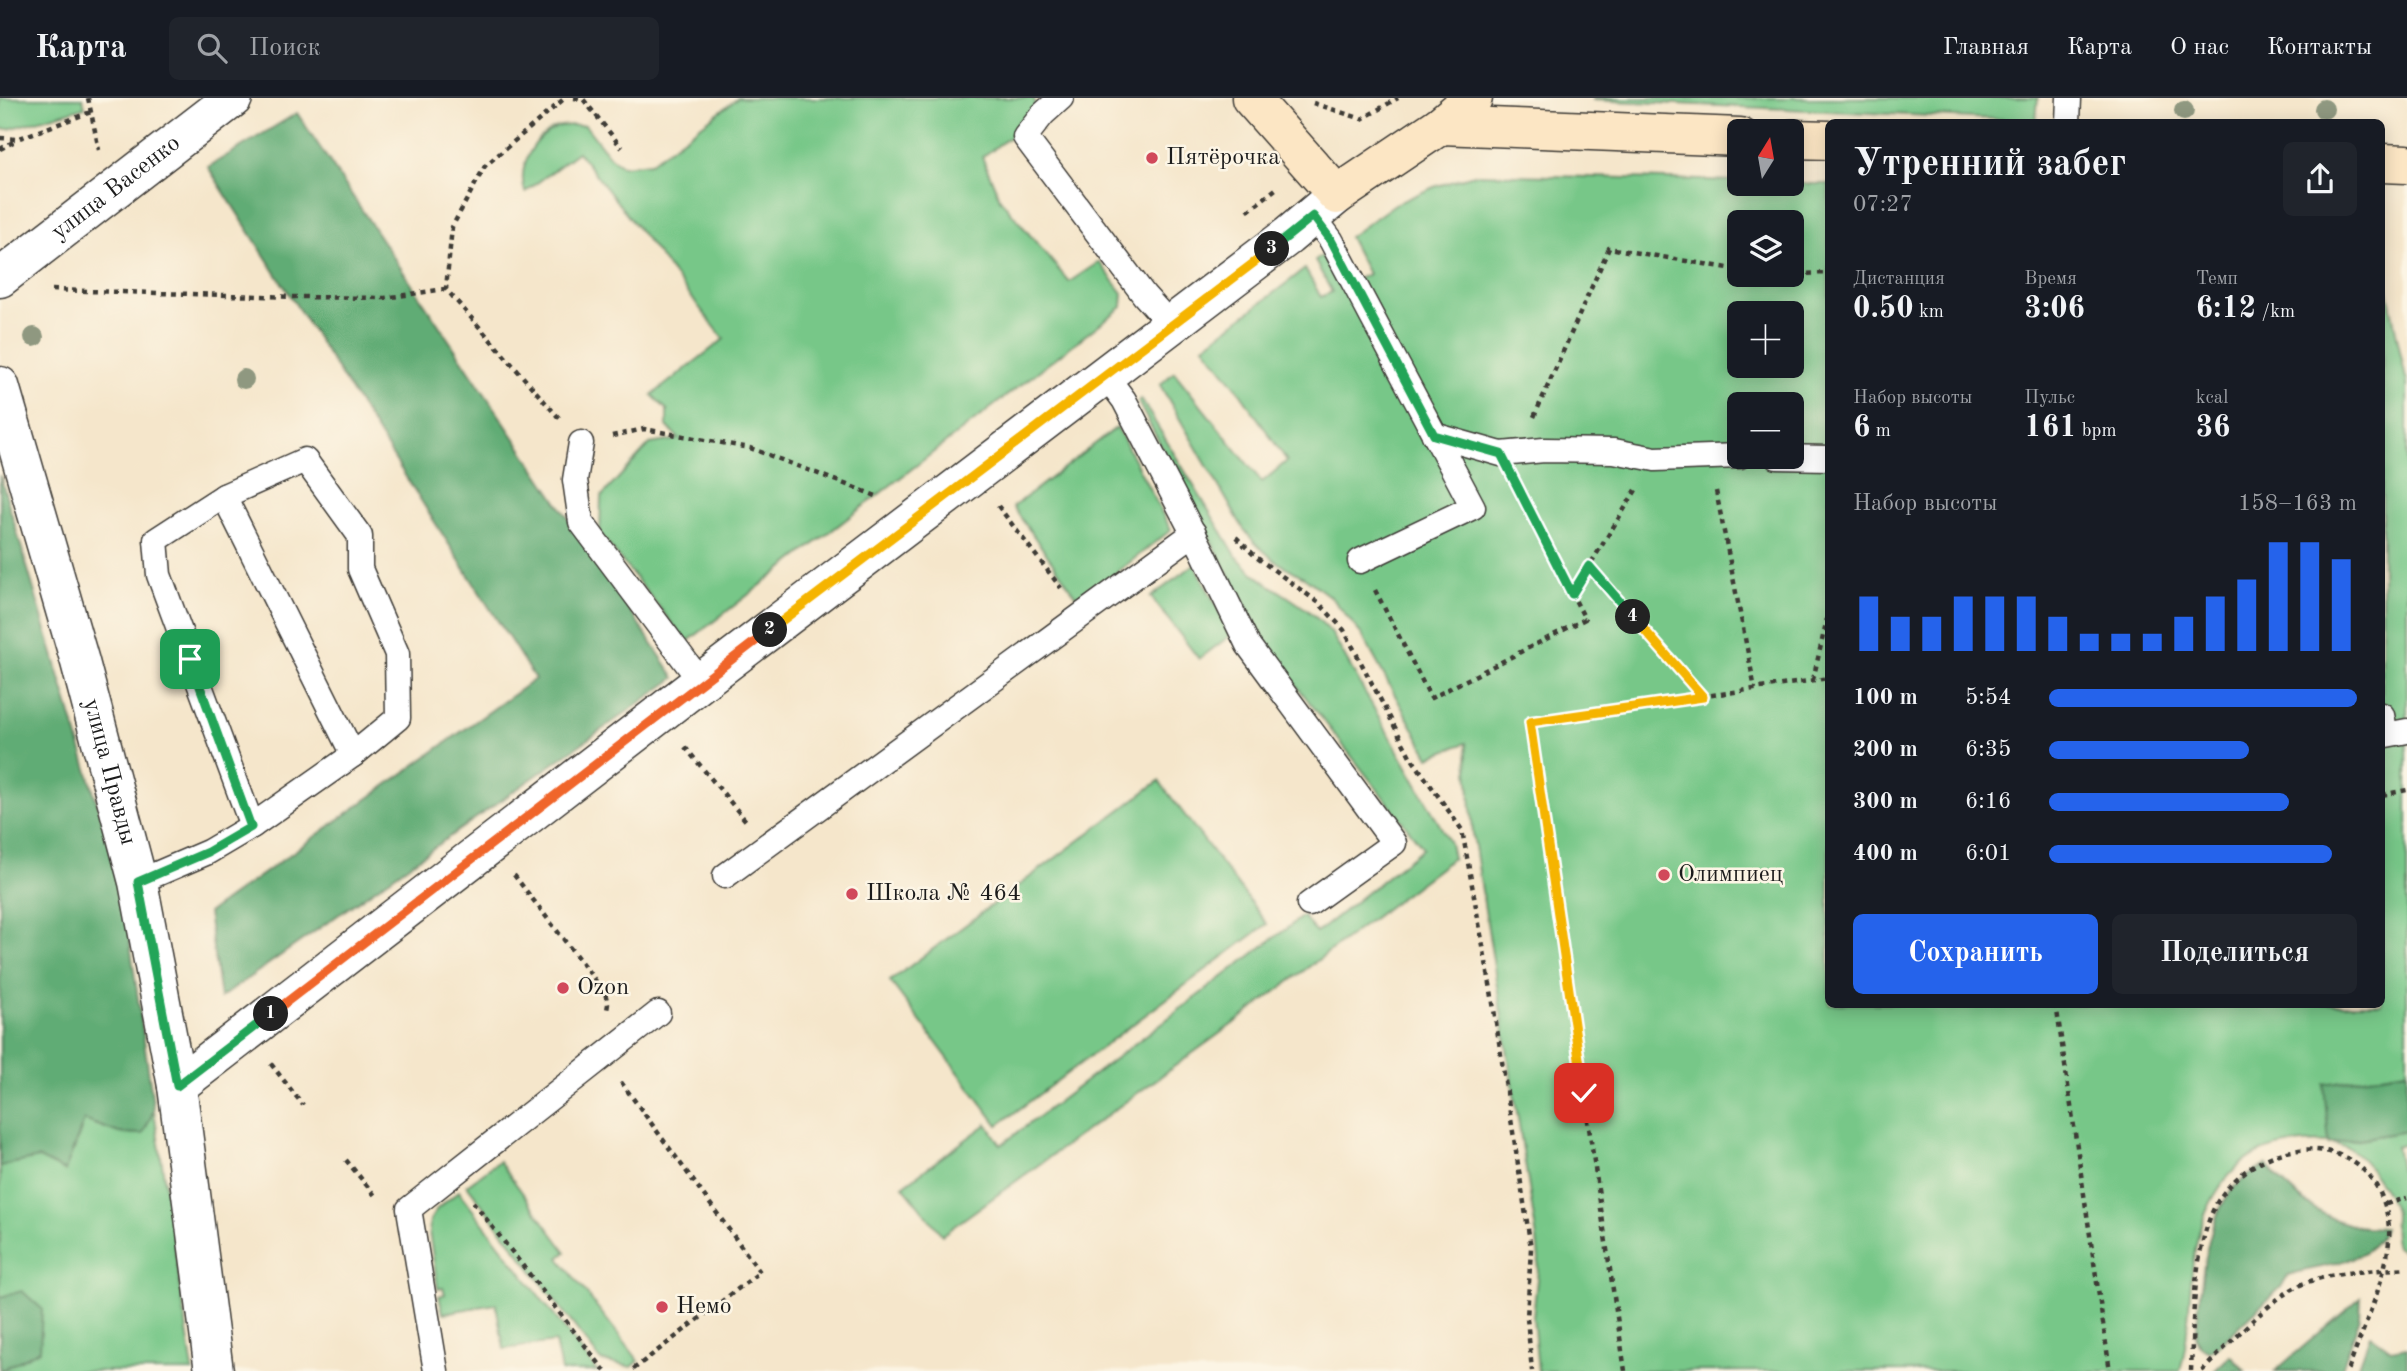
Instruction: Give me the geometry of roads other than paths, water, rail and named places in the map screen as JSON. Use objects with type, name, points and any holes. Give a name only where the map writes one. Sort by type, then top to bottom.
[{"type":"street","name":"улица Васенко","points":[[0,278],[233,98]]},
{"type":"street","points":[[1251,98],[1325,205]]},
{"type":"street","points":[[177,1086],[1325,205],[1441,125],[1473,98]]},
{"type":"street","points":[[1441,125],[1727,136]]},
{"type":"street","points":[[1804,139],[1825,140]]},
{"type":"street","name":"улица Правды","points":[[0,386],[80,662],[138,882],[177,1086],[214,1371]]},
{"type":"lane","points":[[1061,98],[1025,136],[1144,295],[1171,325]]},
{"type":"lane","points":[[2068,119],[2069,98]]},
{"type":"lane","points":[[1325,205],[1331,240],[1473,507],[1360,561]]},
{"type":"lane","points":[[1105,375],[1124,400],[1194,533],[1248,645],[1394,843],[1309,904]]},
{"type":"lane","points":[[1434,435],[1510,454],[1544,450],[1614,451],[1655,459],[1727,456]]},
{"type":"lane","points":[[581,443],[575,480],[581,522],[701,682]]},
{"type":"lane","points":[[1804,458],[1825,458]]},
{"type":"lane","points":[[138,882],[208,852],[251,827],[353,755],[398,718],[397,654],[359,569],[360,537],[305,460],[224,496],[156,540],[159,575],[251,827]]},
{"type":"lane","points":[[224,496],[353,755]]},
{"type":"lane","points":[[725,876],[1194,533]]},
{"type":"lane","points":[[2385,730],[2386,735],[2407,731]]},
{"type":"lane","points":[[436,1371],[409,1209],[658,1013]]},
{"type":"place","name":"Пятёрочка","points":[[1152,158]]},
{"type":"place","name":"Олимпиец","points":[[1664,875]]},
{"type":"place","name":"Школа № 464","points":[[852,894]]},
{"type":"place","name":"Ozon","points":[[563,988]]},
{"type":"place","name":"Немо","points":[[662,1307]]}]
